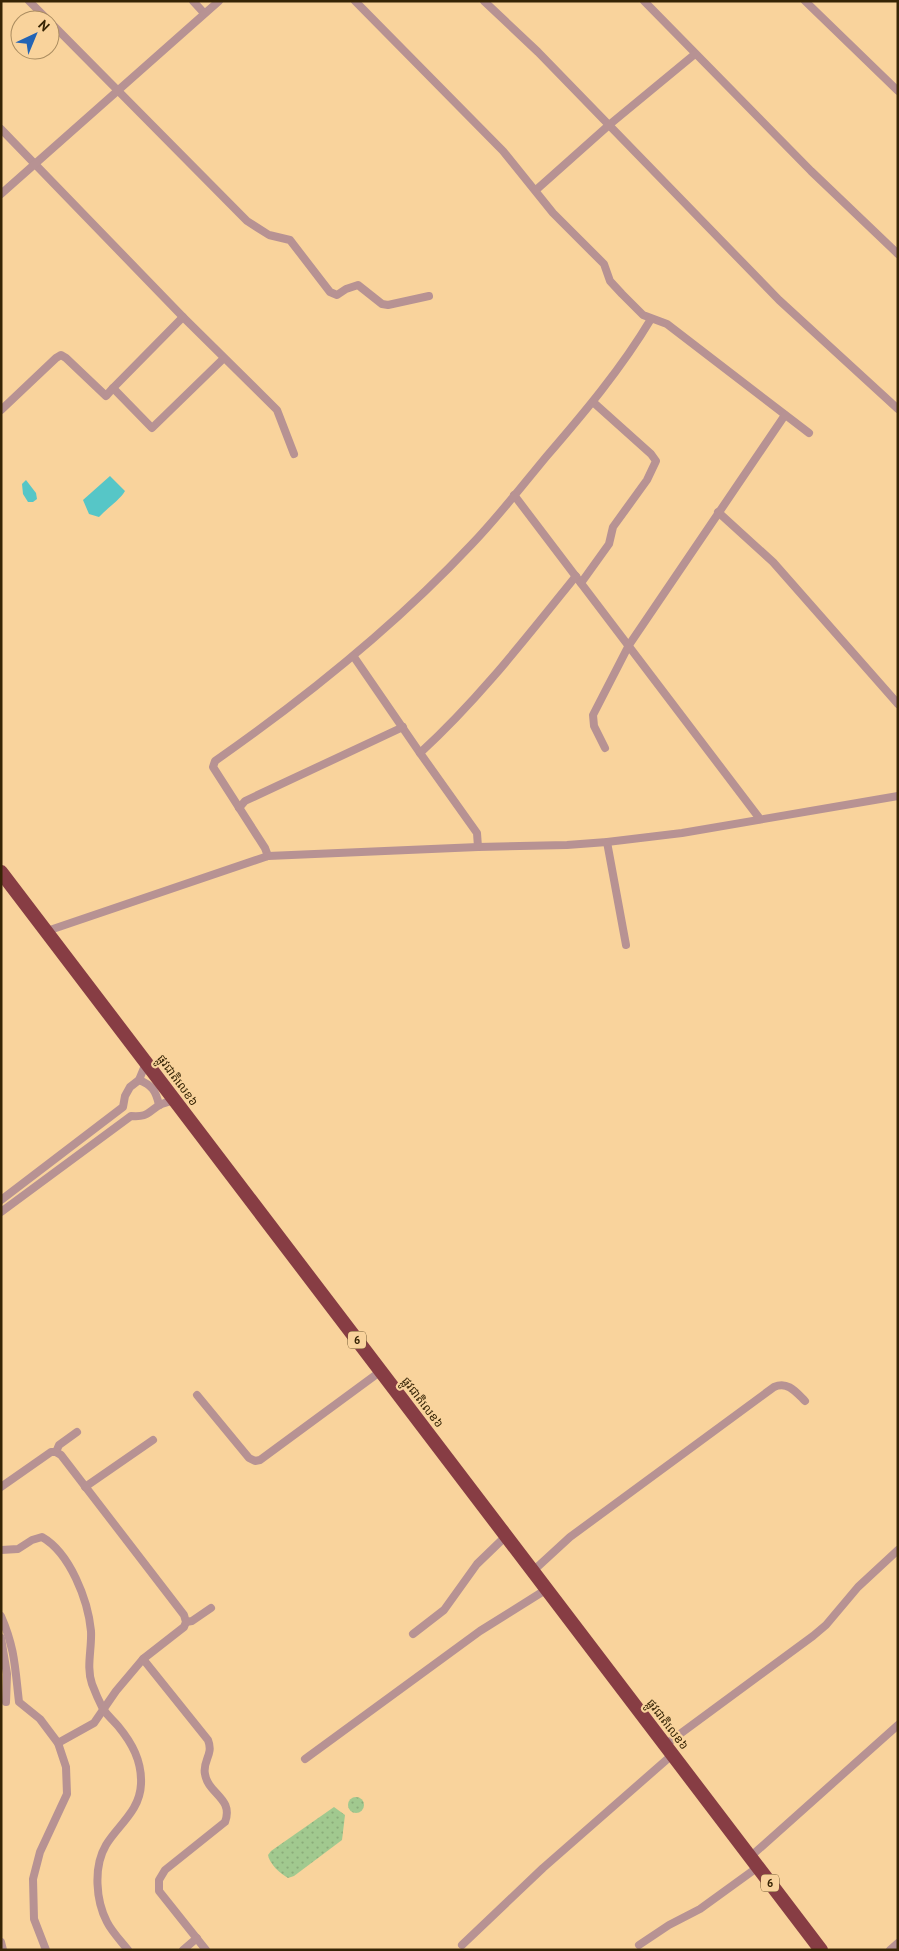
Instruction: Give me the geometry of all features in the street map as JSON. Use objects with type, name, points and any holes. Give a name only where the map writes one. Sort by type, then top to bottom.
[{"type":"highway","name":"ផ្លូវជាតិលេខ៦","points":[[1,872],[821,1950]]},
{"type":"street","points":[[29,1],[38,10]]},
{"type":"street","points":[[193,1],[204,13]]},
{"type":"street","points":[[1,194],[218,1]]},
{"type":"street","points":[[355,1],[503,151],[554,213],[604,264],[610,281],[642,316],[667,324],[809,433]]},
{"type":"street","points":[[484,1],[538,52],[779,300],[898,409]]},
{"type":"street","points":[[644,1],[811,171],[898,254]]},
{"type":"street","points":[[805,1],[898,91]]},
{"type":"street","points":[[60,32],[247,221],[269,235],[290,240],[330,292],[337,295],[346,289],[358,285],[382,304],[388,305],[429,296]]},
{"type":"street","points":[[536,190],[608,125],[695,54]]},
{"type":"street","points":[[1,129],[183,317],[277,410],[294,454]]},
{"type":"street","points":[[1,410],[61,356],[66,358],[106,396],[183,317]]},
{"type":"street","points":[[268,856],[265,848],[213,767],[214,761],[280,715],[354,657],[432,585],[474,543],[611,380],[637,343],[651,318]]},
{"type":"street","points":[[113,388],[152,428],[224,358]]},
{"type":"street","points":[[581,583],[609,544],[613,527],[646,480],[656,461],[651,454],[593,402]]},
{"type":"street","points":[[605,748],[594,726],[593,715],[629,645],[785,415]]},
{"type":"street","points":[[514,495],[760,819]]},
{"type":"street","points":[[718,512],[773,562],[898,704]]},
{"type":"street","points":[[420,753],[448,728],[509,660],[576,576]]},
{"type":"street","points":[[354,657],[477,833],[478,847]]},
{"type":"street","points":[[239,808],[245,801],[403,727]]},
{"type":"street","points":[[47,931],[268,856],[478,847],[567,846],[682,833],[898,796]]},
{"type":"street","points":[[607,842],[626,945]]},
{"type":"street","points":[[1,1200],[123,1107],[125,1096],[130,1087],[139,1080],[146,1063]]},
{"type":"street","points":[[139,1080],[148,1084],[156,1093],[158,1105]]},
{"type":"street","points":[[1,1212],[131,1116],[151,1113],[158,1105],[174,1100]]},
{"type":"street","points":[[197,1395],[249,1458],[255,1461],[260,1460],[381,1371]]},
{"type":"street","points":[[532,1571],[570,1537],[774,1387],[785,1385],[793,1389],[805,1401]]},
{"type":"street","points":[[56,1452],[59,1445],[77,1432]]},
{"type":"street","points":[[85,1487],[153,1440]]},
{"type":"street","points":[[1,1487],[50,1452],[56,1452],[61,1455],[184,1615],[186,1622],[184,1627],[143,1659],[94,1723],[58,1743]]},
{"type":"street","points":[[413,1634],[444,1610],[477,1564],[506,1536]]},
{"type":"street","points":[[1,1550],[18,1549],[32,1540],[42,1537],[52,1543],[68,1566],[81,1589],[87,1610],[90,1632],[89,1666],[92,1682],[103,1709],[129,1739],[138,1756],[141,1785],[136,1805],[105,1846],[99,1866],[98,1893],[108,1923],[128,1950]]},
{"type":"street","points":[[462,1945],[669,1750],[826,1625],[858,1587],[898,1550]]},
{"type":"street","points":[[305,1759],[480,1631],[547,1589]]},
{"type":"street","points":[[186,1622],[192,1621],[211,1608]]},
{"type":"street","points":[[1,1616],[12,1646],[17,1669],[18,1702]]},
{"type":"street","points":[[1,1638],[7,1674],[4,1703],[18,1702],[40,1719],[58,1743],[66,1767],[67,1794],[40,1852],[34,1879],[34,1919],[46,1950]]},
{"type":"street","points":[[143,1659],[208,1740],[211,1747],[204,1774],[227,1806],[226,1822],[165,1870],[159,1880],[159,1891],[206,1950]]},
{"type":"street","points":[[639,1944],[668,1925],[700,1909],[754,1862],[898,1725]]},
{"type":"street","points":[[183,1950],[197,1938]]},
{"type":"street","points":[[1,1942],[3,1950]]},
{"type":"street","points":[[890,1950],[898,1943]]},
{"type":"green space","points":[[356,1797],[362,1799],[364,1805],[362,1811],[356,1813],[350,1811],[348,1805],[350,1799]]},
{"type":"green space","points":[[334,1807],[345,1815],[342,1840],[294,1876],[288,1878],[273,1865],[268,1855]]},
{"type":"water","points":[[110,476],[125,491],[99,517],[89,514],[83,500]]},
{"type":"water","points":[[26,480],[36,493],[37,499],[33,502],[28,502],[23,494],[22,484]]}]
